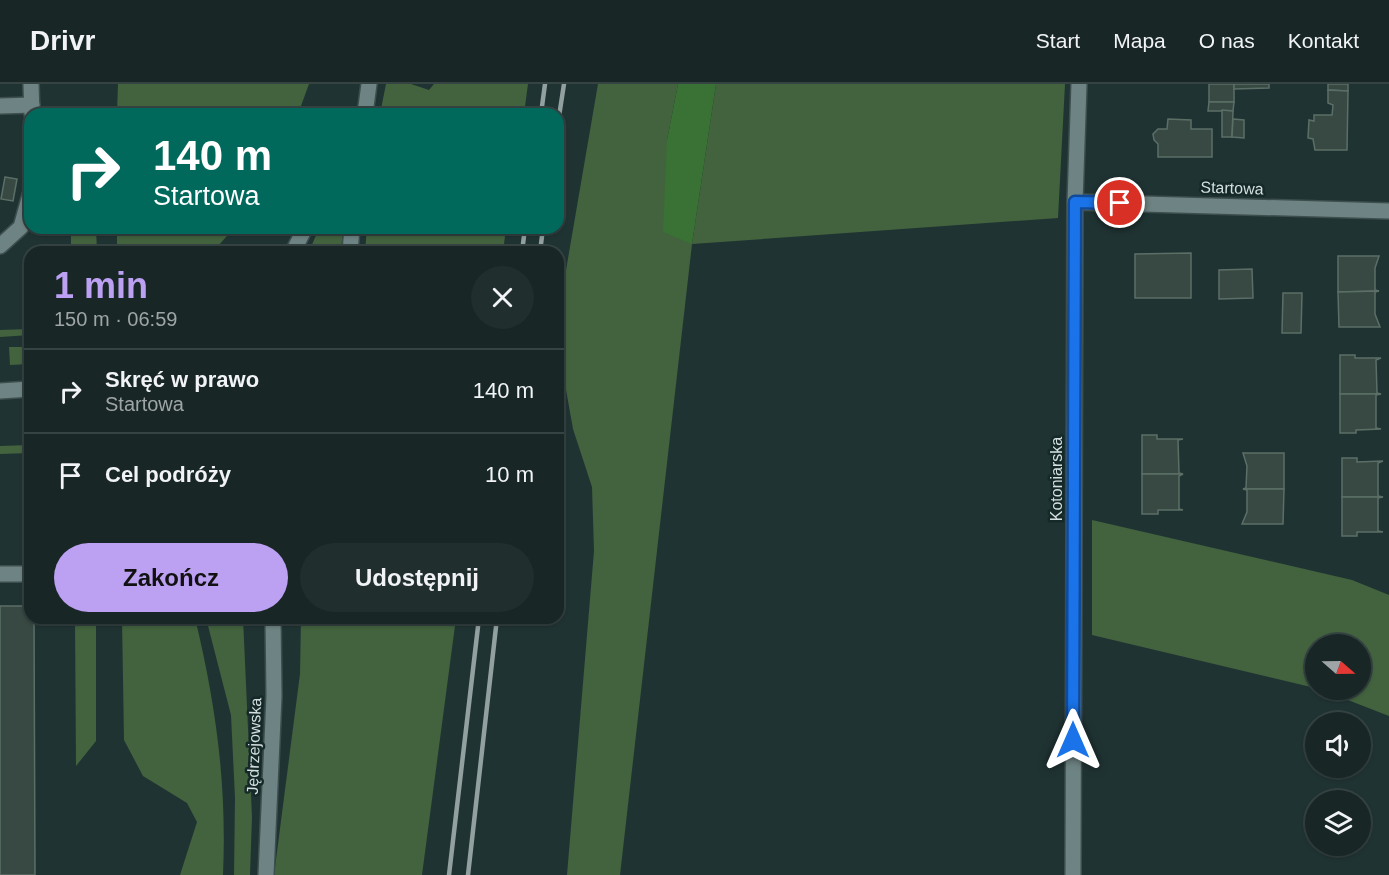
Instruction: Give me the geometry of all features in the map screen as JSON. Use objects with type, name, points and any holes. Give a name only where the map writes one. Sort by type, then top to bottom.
[{"type":"street","points":[[32,84],[32,108]]},
{"type":"street","name":"Kotoniarska","points":[[1073,875],[1075,202],[1079,84]]},
{"type":"street","points":[[359,108],[369,85]]},
{"type":"street","points":[[365,108],[369,85]]},
{"type":"street","points":[[0,105],[24,109]]},
{"type":"street","name":"Startowa","points":[[1075,202],[1389,210]]},
{"type":"street","points":[[0,246],[21,227],[24,216]]},
{"type":"street","points":[[0,391],[24,389]]},
{"type":"street","points":[[0,574],[24,574]]},
{"type":"street","name":"Jędrzejowska","points":[[266,875],[274,696],[273,624]]},
{"type":"green space","points":[[118,84],[309,84],[300,108],[117,108]]},
{"type":"green space","points":[[386,84],[411,84],[429,90],[434,84],[528,84],[525,108],[381,108]]},
{"type":"green space","points":[[598,84],[678,84],[667,140],[692,244],[620,875],[567,875],[594,551],[592,487],[573,429],[564,377],[564,282]]},
{"type":"green space","points":[[678,84],[716,84],[692,244],[663,232],[667,140]]},
{"type":"green space","points":[[716,84],[1065,84],[1058,218],[692,244]]},
{"type":"green space","points":[[71,234],[96,234],[97,246],[71,246]]},
{"type":"green space","points":[[117,234],[229,234],[218,246],[117,246]]},
{"type":"green space","points":[[316,234],[342,234],[342,246],[312,246]]},
{"type":"green space","points":[[366,234],[505,234],[504,246],[366,246]]},
{"type":"green space","points":[[24,329],[24,335],[0,337],[0,330]]},
{"type":"green space","points":[[9,347],[24,347],[24,364],[10,365]]},
{"type":"green space","points":[[24,445],[24,453],[0,454],[0,446]]},
{"type":"green space","points":[[1092,520],[1352,580],[1389,595],[1389,716],[1348,700],[1371,700],[1371,634],[1305,634],[1305,686],[1092,635]]},
{"type":"green space","points":[[75,624],[96,624],[96,741],[76,766]]},
{"type":"green space","points":[[122,624],[196,624],[209,682],[218,745],[223,809],[223,875],[180,875],[197,822],[187,803],[143,776],[124,740]]},
{"type":"green space","points":[[208,624],[243,624],[252,817],[250,875],[234,875],[235,798],[231,715]]},
{"type":"green space","points":[[301,624],[455,624],[422,875],[274,875],[300,674]]},
{"type":"building","points":[[1209,84],[1234,84],[1234,102],[1209,102]]},
{"type":"building","points":[[1234,84],[1269,84],[1269,88],[1234,89]]},
{"type":"building","points":[[1328,84],[1348,84],[1348,91],[1328,90]]},
{"type":"building","points":[[1328,90],[1348,91],[1347,150],[1315,150],[1313,139],[1308,138],[1309,120],[1314,121],[1314,115],[1332,115],[1333,105],[1328,103]]},
{"type":"building","points":[[1209,102],[1234,102],[1233,111],[1208,111]]},
{"type":"building","points":[[1222,110],[1233,111],[1232,137],[1222,137]]},
{"type":"building","points":[[1168,119],[1191,120],[1191,129],[1212,129],[1212,157],[1158,157],[1158,144],[1153,134],[1158,129],[1167,129]]},
{"type":"building","points":[[1233,119],[1244,120],[1244,138],[1232,137]]},
{"type":"building","points":[[5,177],[17,179],[13,201],[1,199]]},
{"type":"building","points":[[1191,253],[1191,298],[1135,298],[1135,254]]},
{"type":"building","points":[[1338,256],[1379,256],[1375,268],[1375,290],[1379,291],[1338,292]]},
{"type":"building","points":[[1252,269],[1253,298],[1219,299],[1219,270]]},
{"type":"building","points":[[1379,291],[1375,292],[1375,314],[1380,327],[1339,327],[1338,292]]},
{"type":"building","points":[[1283,293],[1302,293],[1301,333],[1282,333]]},
{"type":"building","points":[[1340,355],[1355,355],[1355,358],[1381,358],[1376,360],[1377,393],[1381,394],[1340,394]]},
{"type":"building","points":[[1340,394],[1381,394],[1376,395],[1376,428],[1381,429],[1340,433]]},
{"type":"building","points":[[1142,435],[1157,435],[1157,439],[1183,439],[1178,440],[1179,473],[1183,474],[1142,474]]},
{"type":"building","points":[[1243,453],[1284,453],[1284,489],[1243,489],[1246,488],[1247,466]]},
{"type":"building","points":[[1342,458],[1357,458],[1357,462],[1383,461],[1378,463],[1378,496],[1383,497],[1342,497]]},
{"type":"building","points":[[1142,474],[1183,474],[1179,476],[1179,509],[1183,510],[1158,510],[1158,514],[1142,514]]},
{"type":"building","points":[[1243,489],[1284,489],[1283,524],[1242,524],[1247,512],[1247,490]]},
{"type":"building","points":[[1342,497],[1383,497],[1378,498],[1378,531],[1383,532],[1357,532],[1357,536],[1342,536]]},
{"type":"building","points":[[0,606],[24,606],[24,624],[34,624],[35,875],[0,875]]},
{"type":"railway","points":[[542,108],[545,84]]},
{"type":"railway","points":[[560,108],[564,84]]},
{"type":"railway","points":[[523,246],[524,234]]},
{"type":"railway","points":[[541,246],[542,234]]},
{"type":"railway","points":[[449,875],[478,624]]},
{"type":"railway","points":[[468,875],[496,624]]},
{"type":"route","points":[[1073,740],[1075,202],[1120,203]]}]
